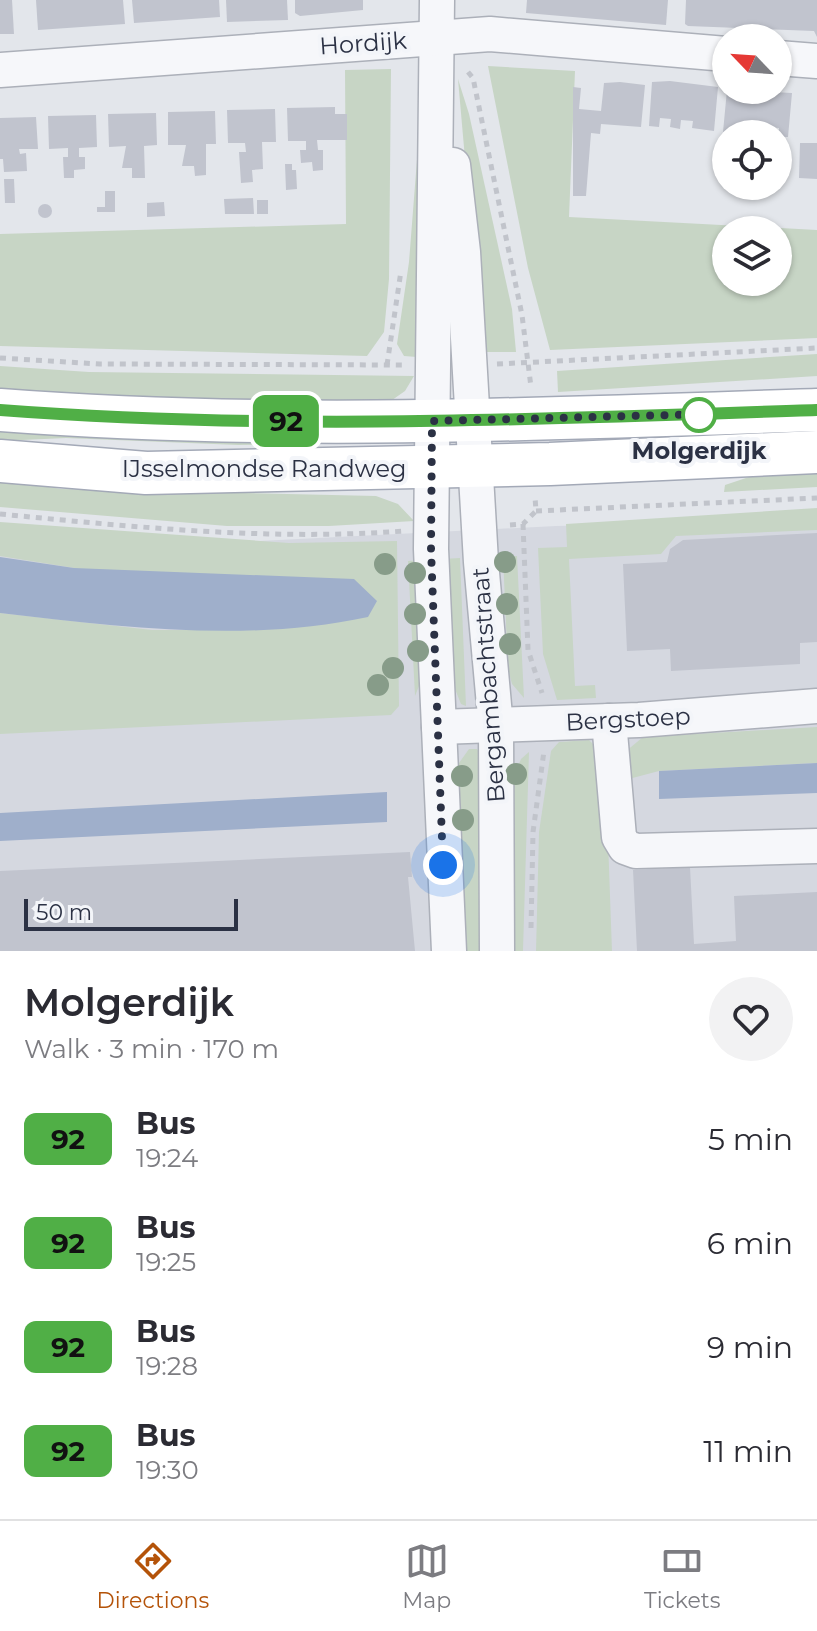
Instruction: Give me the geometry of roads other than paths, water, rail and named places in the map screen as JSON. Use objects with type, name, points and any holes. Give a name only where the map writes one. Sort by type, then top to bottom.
[{"type":"main road","name":"IJsselmondse Randweg","points":[[0,410],[131,420],[452,421],[817,410]]},
{"type":"main road","name":"IJsselmondse Randweg","points":[[0,461],[146,473],[475,466],[817,452]]},
{"type":"street","points":[[437,0],[438,37],[463,252],[452,421],[475,466]]},
{"type":"street","name":"Hordijk","points":[[0,70],[490,34],[712,53]]},
{"type":"street","points":[[792,59],[817,61]]},
{"type":"street","name":"Bergambachtstraat","points":[[449,951],[431,549],[432,467],[452,421]]},
{"type":"street","name":"Bergambachtstraat","points":[[475,466],[496,727],[497,951]]},
{"type":"street","name":"Bergstoep","points":[[439,727],[609,721],[817,706]]},
{"type":"street","points":[[609,721],[619,837],[625,847],[636,851],[817,846]]},
{"type":"water","points":[[0,557],[74,568],[354,579],[377,601],[368,617],[322,625],[231,631],[138,627],[0,613]]},
{"type":"water","points":[[817,763],[817,793],[659,799],[659,771]]},
{"type":"water","points":[[387,792],[387,822],[0,841],[0,813]]},
{"type":"place","name":"Molgerdijk","points":[[699,415]]}]
